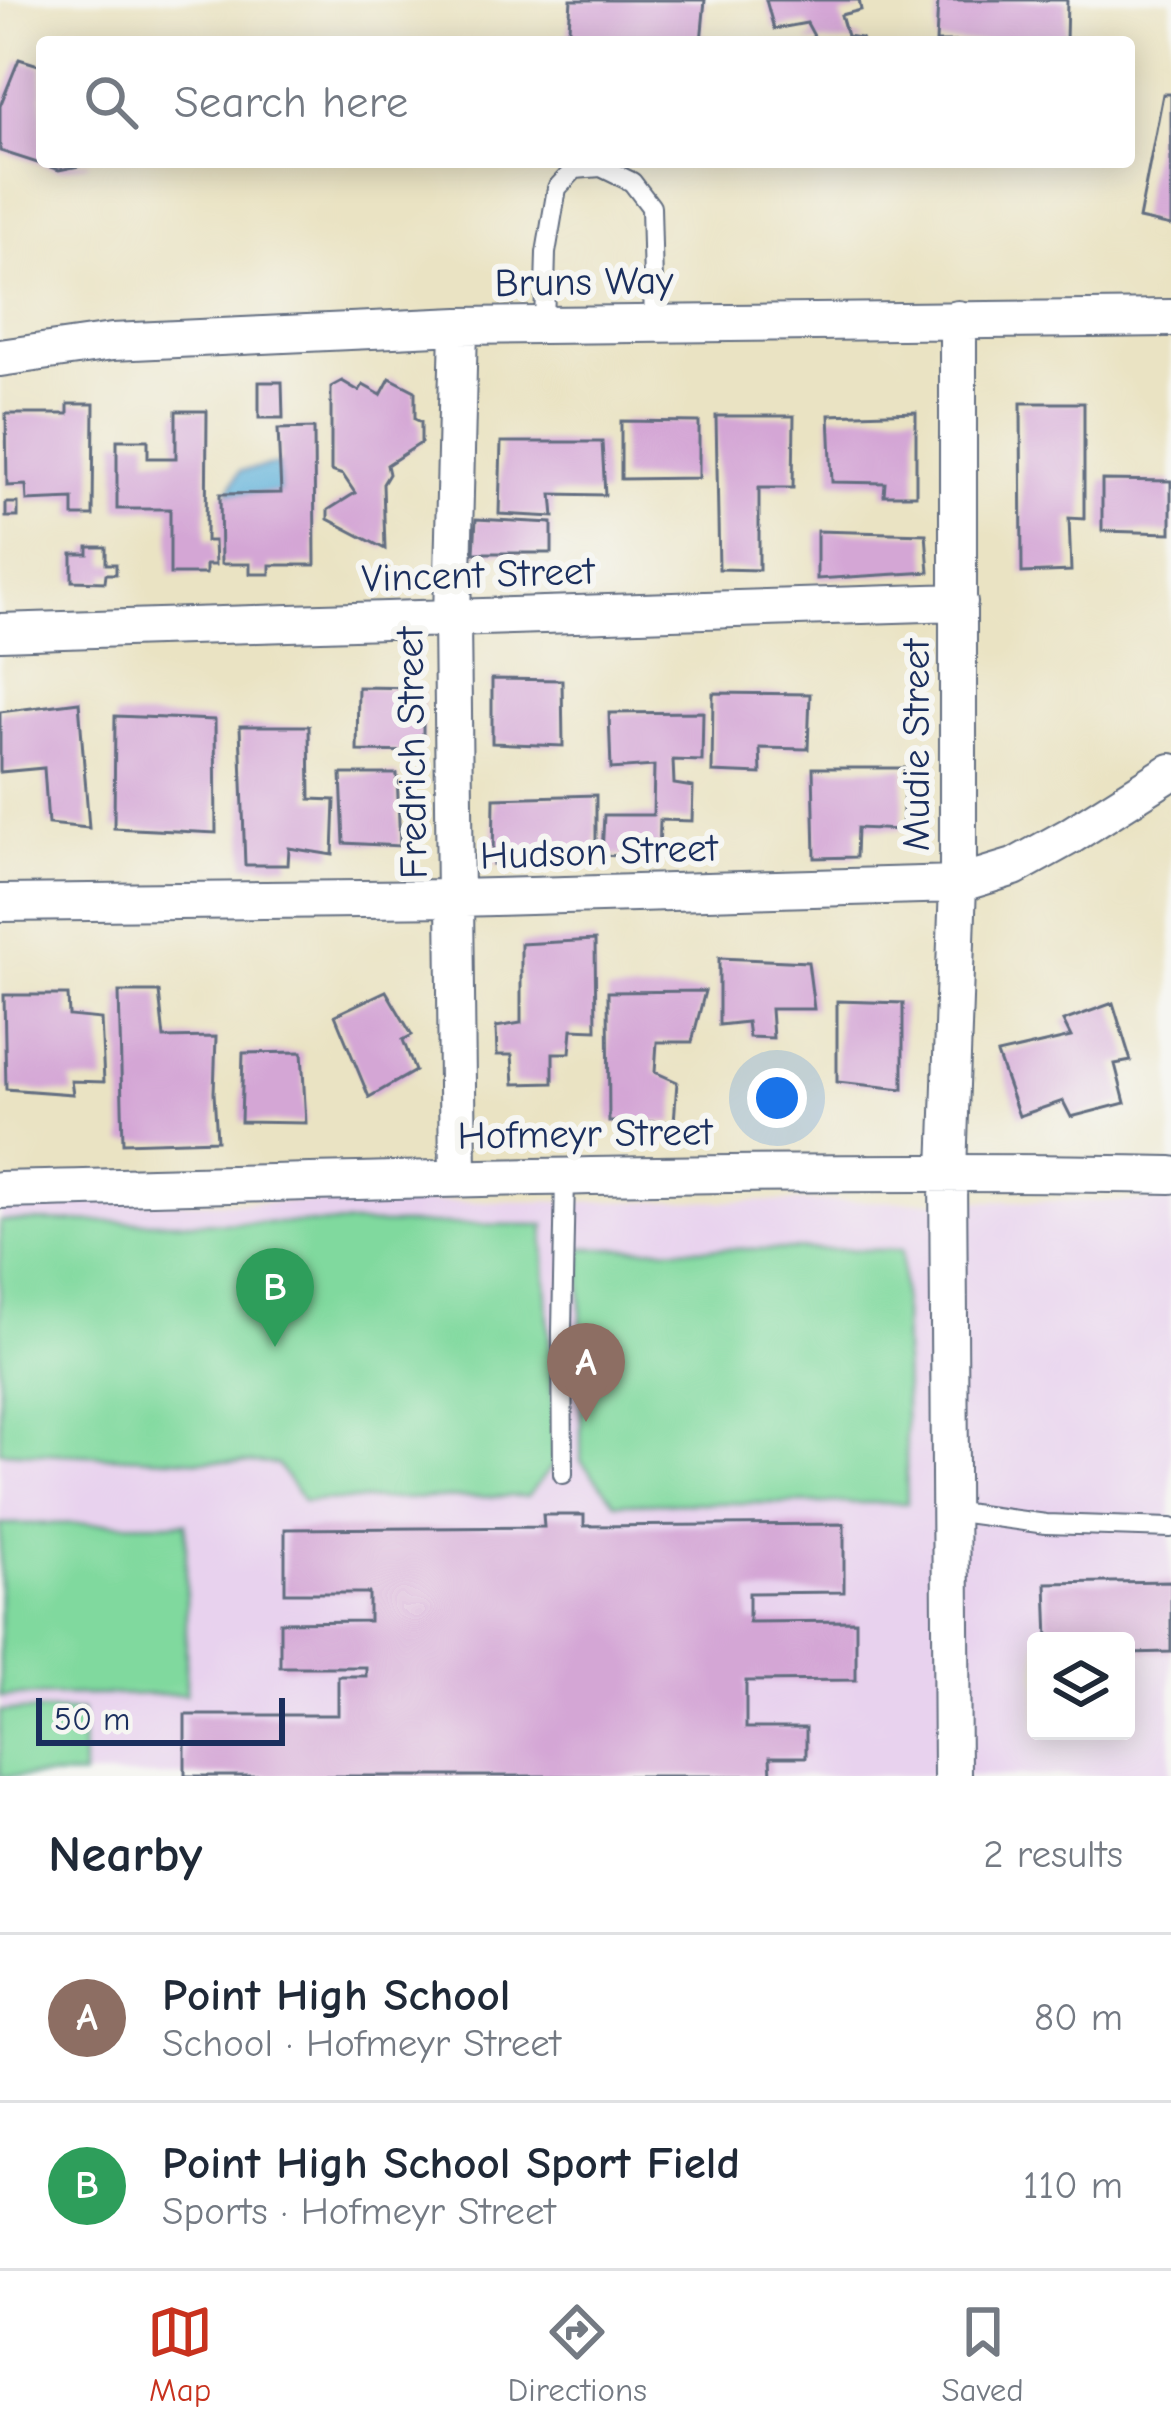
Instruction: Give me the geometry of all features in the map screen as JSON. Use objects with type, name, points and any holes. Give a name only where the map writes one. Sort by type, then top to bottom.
[{"type":"street","name":"Bruns Way","points":[[0,358],[112,342],[459,326],[1171,318]]},
{"type":"street","name":"Mudie Street","points":[[952,1776],[948,1171],[958,884],[958,319]]},
{"type":"street","name":"Fredrich Street","points":[[458,1178],[452,618],[459,326]]},
{"type":"street","name":"Vincent Street","points":[[0,632],[959,602]]},
{"type":"street","name":"Hudson Street","points":[[0,903],[456,898],[958,884],[1014,867],[1171,772]]},
{"type":"street","name":"Hofmeyr Street","points":[[0,1190],[948,1171],[1171,1175]]},
{"type":"lane","points":[[544,325],[546,253],[557,188],[575,170],[592,168]]},
{"type":"lane","points":[[603,168],[632,182],[651,207],[654,323]]},
{"type":"lane","points":[[563,1474],[565,1177]]},
{"type":"lane","points":[[950,1510],[1046,1524],[1171,1528]]},
{"type":"shaded area","points":[[1171,1201],[1171,1776],[0,1776],[0,1202]]},
{"type":"green space","points":[[0,1221],[545,1225],[556,1461],[528,1496],[303,1501],[277,1464],[0,1451]]},
{"type":"green space","points":[[581,1248],[902,1250],[907,1503],[616,1503],[581,1461]]},
{"type":"green space","points":[[186,1523],[186,1694],[0,1696],[0,1524]]},
{"type":"green space","points":[[0,1711],[82,1711],[83,1776],[0,1776]]},
{"type":"water","points":[[279,464],[281,493],[227,494],[240,471]]},
{"type":"building","points":[[571,0],[705,0],[702,36],[568,36]]},
{"type":"building","points":[[766,0],[859,0],[861,10],[841,15],[847,36],[814,36],[807,23],[774,29]]},
{"type":"building","points":[[938,0],[1067,0],[1066,36],[936,36]]},
{"type":"building","points":[[19,59],[36,64],[36,163],[0,151],[0,106]]},
{"type":"building","points":[[1163,94],[1171,94],[1171,226],[1139,219]]},
{"type":"building","points":[[390,378],[415,391],[421,443],[387,465],[385,549],[328,519],[328,510],[355,493],[343,475],[331,471],[331,387],[342,381],[359,391],[363,385],[381,395]]},
{"type":"building","points":[[259,382],[282,382],[283,418],[259,418]]},
{"type":"building","points":[[1021,403],[1084,403],[1084,519],[1069,518],[1071,571],[1022,573]]},
{"type":"building","points":[[68,404],[94,404],[93,516],[73,516],[73,499],[27,501],[26,485],[7,486],[6,414],[68,414]]},
{"type":"building","points":[[176,411],[207,411],[206,541],[214,541],[215,565],[206,565],[206,574],[170,574],[170,509],[117,509],[117,440],[148,440],[148,458],[176,458]]},
{"type":"building","points":[[916,412],[916,495],[884,495],[885,483],[832,482],[829,415]]},
{"type":"building","points":[[716,416],[794,416],[793,488],[759,488],[759,570],[719,569]]},
{"type":"building","points":[[621,421],[699,422],[699,478],[621,479]]},
{"type":"building","points":[[314,428],[315,565],[270,565],[270,574],[250,574],[250,564],[221,564],[220,494],[281,493],[278,429]]},
{"type":"building","points":[[501,442],[602,442],[605,495],[552,494],[554,517],[499,514]]},
{"type":"building","points":[[1102,480],[1171,481],[1171,533],[1102,531]]},
{"type":"building","points":[[6,503],[18,503],[18,517],[6,517]]},
{"type":"building","points":[[476,519],[552,523],[552,553],[474,553]]},
{"type":"building","points":[[817,531],[926,534],[929,572],[817,579]]},
{"type":"building","points":[[88,547],[106,547],[106,564],[116,564],[116,574],[106,574],[105,582],[72,581],[72,554],[88,554]]},
{"type":"building","points":[[492,679],[562,680],[563,746],[492,743]]},
{"type":"building","points":[[358,687],[423,688],[423,752],[357,751]]},
{"type":"building","points":[[713,693],[810,694],[808,749],[760,748],[761,774],[712,772]]},
{"type":"building","points":[[79,702],[89,828],[48,824],[44,768],[0,772],[0,712]]},
{"type":"building","points":[[703,712],[702,761],[673,760],[674,784],[693,787],[692,821],[660,820],[659,858],[602,855],[604,815],[653,815],[654,766],[611,769],[609,713]]},
{"type":"building","points":[[115,716],[215,720],[216,833],[114,828]]},
{"type":"building","points":[[240,726],[309,726],[310,799],[335,800],[333,855],[289,848],[288,865],[245,865]]},
{"type":"building","points":[[813,768],[905,768],[902,830],[857,828],[856,857],[815,858]]},
{"type":"building","points":[[341,774],[397,774],[400,846],[344,843]]},
{"type":"building","points":[[596,795],[596,848],[549,848],[549,858],[493,864],[494,798]]},
{"type":"building","points":[[595,940],[596,1030],[572,1029],[570,1053],[553,1053],[553,1083],[514,1084],[512,1055],[497,1055],[496,1027],[521,1023],[521,944]]},
{"type":"building","points":[[719,958],[808,962],[814,1009],[771,1009],[773,1038],[749,1037],[747,1022],[719,1025]]},
{"type":"building","points":[[386,991],[412,1035],[403,1040],[415,1071],[369,1097],[335,1015]]},
{"type":"building","points":[[705,991],[692,1042],[657,1042],[655,1072],[677,1082],[674,1122],[609,1122],[608,992]]},
{"type":"building","points":[[119,992],[159,992],[164,1038],[216,1037],[217,1140],[123,1143]]},
{"type":"building","points":[[4,995],[68,995],[69,1016],[101,1019],[104,1082],[71,1081],[73,1094],[6,1089]]},
{"type":"building","points":[[837,1001],[903,1003],[903,1089],[837,1082]]},
{"type":"building","points":[[1113,1003],[1131,1061],[1115,1064],[1125,1103],[1071,1117],[1063,1101],[1019,1116],[997,1054],[1071,1037],[1063,1021]]},
{"type":"building","points":[[302,1052],[306,1123],[241,1122],[243,1053]]},
{"type":"building","points":[[543,1515],[584,1515],[584,1526],[844,1524],[844,1592],[749,1593],[749,1622],[856,1621],[856,1680],[746,1681],[746,1728],[806,1728],[806,1757],[770,1757],[771,1776],[185,1776],[185,1715],[338,1715],[338,1676],[366,1676],[366,1667],[280,1667],[280,1622],[369,1621],[369,1593],[285,1593],[285,1529],[544,1527]]},
{"type":"building","points":[[1171,1581],[1171,1652],[1135,1653],[1135,1632],[1048,1632],[1046,1583]]},
{"type":"place","name":"Point High School Sport Field","points":[[275,1347]]},
{"type":"place","name":"Point High School","points":[[586,1422]]}]
